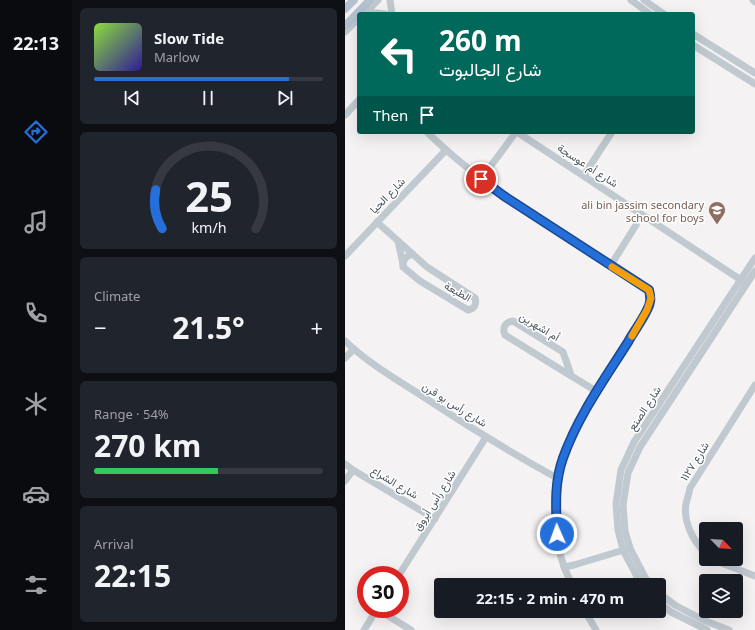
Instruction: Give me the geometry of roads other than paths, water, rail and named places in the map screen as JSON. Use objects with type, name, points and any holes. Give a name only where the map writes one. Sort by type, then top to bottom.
[{"type":"main road","points":[[345,9],[354,0]]},
{"type":"main road","points":[[358,12],[370,0]]},
{"type":"main road","points":[[345,26],[357,14]]},
{"type":"street","points":[[366,12],[378,0]]},
{"type":"street","points":[[390,0],[392,12]]},
{"type":"street","points":[[631,0],[647,12]]},
{"type":"street","points":[[644,0],[661,12]]},
{"type":"street","points":[[345,32],[357,20]]},
{"type":"street","points":[[695,35],[755,73]]},
{"type":"street","points":[[695,46],[755,84]]},
{"type":"street","points":[[345,115],[357,102]]},
{"type":"street","points":[[429,134],[445,150],[504,196],[649,290],[651,298],[647,310],[614,365],[596,390],[577,425],[557,478],[556,493],[558,547],[564,567],[570,578]]},
{"type":"street","points":[[481,179],[515,134]]},
{"type":"street","name":"شارع أم عوسجة","points":[[520,134],[725,268],[744,282]]},
{"type":"street","points":[[584,175],[611,134]]},
{"type":"street","name":"شارع الحيا","points":[[345,256],[445,150]]},
{"type":"street","name":"الطبعة","points":[[377,222],[427,267],[475,298],[476,304],[474,308],[468,310],[426,284],[403,267],[403,264]]},
{"type":"street","points":[[611,266],[636,225]]},
{"type":"street","points":[[398,241],[403,264]]},
{"type":"street","points":[[403,264],[405,258],[413,254]]},
{"type":"street","name":"شارع الصنع","points":[[645,578],[617,530],[616,504],[621,470],[634,442],[744,282],[755,258]]},
{"type":"street","name":"شارع الصنع","points":[[744,282],[755,271]]},
{"type":"street","name":"أم اشهرين","points":[[571,375],[563,352],[513,321],[508,322],[504,326],[503,331],[505,335],[555,366],[596,390]]},
{"type":"street","name":"شارع رأس بو قرن","points":[[345,341],[378,368],[455,418],[557,478]]},
{"type":"street","points":[[345,358],[354,349]]},
{"type":"street","name":"أم اشهرين","points":[[555,366],[561,360],[563,352]]},
{"type":"street","name":"شارع ١١٢٧","points":[[699,545],[694,539],[687,521],[686,506],[690,488],[755,386]]},
{"type":"street","name":"شارع رأس أبروق","points":[[405,566],[486,437]]},
{"type":"street","name":"شارع الشراع","points":[[345,464],[435,519]]},
{"type":"street","points":[[345,481],[353,470]]},
{"type":"street","points":[[564,567],[627,549]]},
{"type":"street","name":"شارع الصنع","points":[[627,549],[638,578]]},
{"type":"street","points":[[732,566],[754,573]]},
{"type":"street","points":[[666,598],[675,605],[703,620],[729,630]]},
{"type":"street","points":[[666,608],[671,612],[707,630]]},
{"type":"street","points":[[364,630],[371,618]]},
{"type":"street","points":[[392,618],[411,630]]},
{"type":"street","points":[[589,618],[596,630]]},
{"type":"place","name":"ali bin jassim secondary school for boys","points":[[717,225]]}]
